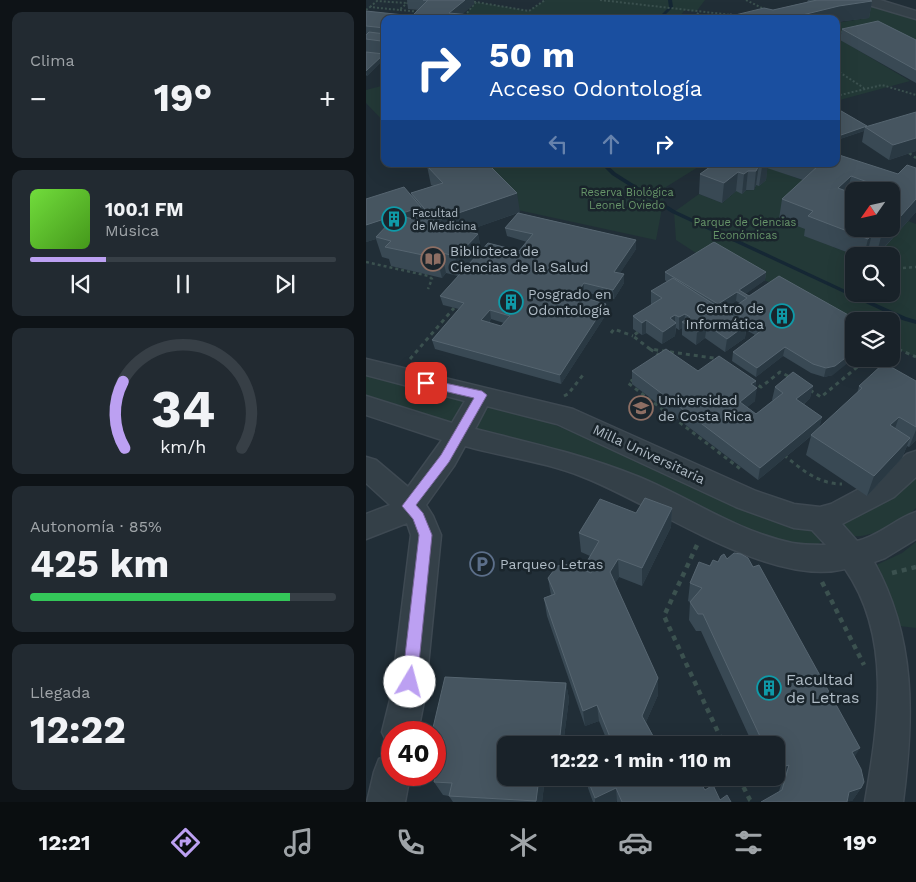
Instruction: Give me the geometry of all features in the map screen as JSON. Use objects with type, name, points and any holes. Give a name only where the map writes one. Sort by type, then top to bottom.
[{"type":"street","points":[[866,0],[916,15]]},
{"type":"street","points":[[896,0],[916,6]]},
{"type":"street","name":"Milla Universitaria","points":[[366,367],[564,416],[746,499],[794,516],[820,519],[838,514],[872,496],[916,461]]},
{"type":"street","points":[[366,527],[410,507],[445,459],[482,395]]},
{"type":"street","points":[[366,405],[459,435],[592,469],[619,479],[743,542],[781,554],[813,559],[853,556],[873,551],[892,542],[916,524]]},
{"type":"street","points":[[366,468],[419,516],[426,535],[417,627],[402,721]]},
{"type":"street","points":[[820,519],[853,556],[870,583],[892,644],[896,674],[896,710],[884,802]]},
{"type":"street","points":[[386,802],[389,786]]},
{"type":"path","points":[[399,10],[411,0]]},
{"type":"path","points":[[465,1],[529,11],[545,0]]},
{"type":"path","points":[[600,0],[666,6],[725,15]]},
{"type":"path","points":[[746,0],[767,11]]},
{"type":"path","points":[[366,10],[377,1],[407,4]]},
{"type":"path","points":[[465,15],[476,2]]},
{"type":"path","points":[[370,7],[428,13]]},
{"type":"path","points":[[696,12],[700,15]]},
{"type":"path","points":[[840,32],[845,31]]},
{"type":"path","points":[[840,72],[865,88]]},
{"type":"path","points":[[840,95],[865,88],[882,86],[916,95]]},
{"type":"path","points":[[909,154],[916,158]]},
{"type":"path","points":[[366,262],[429,276],[432,279],[428,289]]},
{"type":"path","points":[[900,268],[916,267]]},
{"type":"path","points":[[404,366],[454,308]]},
{"type":"path","points":[[611,333],[614,329],[632,336],[664,360]]},
{"type":"path","points":[[632,336],[638,332]]},
{"type":"path","points":[[650,349],[720,359],[728,365]]},
{"type":"path","points":[[900,350],[916,357]]},
{"type":"path","points":[[805,387],[821,397],[857,367]]},
{"type":"path","points":[[744,376],[761,387],[780,372],[797,382]]},
{"type":"path","points":[[635,379],[628,383],[747,474]]},
{"type":"path","points":[[776,461],[783,455],[819,480],[836,485],[845,483]]},
{"type":"path","points":[[702,536],[664,616],[720,736]]},
{"type":"path","points":[[819,576],[865,668]]},
{"type":"path","points":[[743,786],[753,802]]},
{"type":"green space","points":[[545,0],[705,0],[696,12],[685,10],[681,15],[465,15],[476,2],[529,11]]},
{"type":"green space","points":[[857,0],[916,19],[916,52],[841,40],[910,81],[840,100],[840,22],[868,18]]},
{"type":"green space","points":[[381,86],[381,119],[366,103],[366,90]]},
{"type":"green space","name":"Reserva Biológica Leonel Oviedo","points":[[474,167],[698,167],[666,187],[656,240],[518,210]]},
{"type":"green space","name":"Parque de Ciencias Económicas","points":[[764,167],[816,185],[809,230],[805,236],[845,251],[845,302],[900,302],[900,247],[885,247],[893,238],[900,238],[900,230],[908,221],[916,224],[916,357],[900,350],[900,312],[845,312],[845,317],[777,285],[702,257],[676,240],[674,212],[699,194],[722,203],[736,191],[754,190]]},
{"type":"green space","points":[[366,375],[459,398],[466,405],[457,420],[444,423],[366,399]]},
{"type":"green space","points":[[487,404],[533,416],[827,538],[815,546],[784,545],[541,446],[477,430],[475,427]]},
{"type":"green space","points":[[916,475],[916,508],[903,519],[876,532],[858,536],[850,536],[841,525]]},
{"type":"green space","points":[[916,542],[916,628],[899,626],[872,567],[902,553]]},
{"type":"building","points":[[428,0],[465,0],[449,13],[470,15],[413,15]]},
{"type":"building","points":[[817,0],[872,1],[839,6],[802,15],[735,15],[764,8],[773,10]]},
{"type":"building","points":[[366,11],[404,15],[381,15],[381,28],[366,26]]},
{"type":"building","points":[[878,21],[916,40],[916,70],[842,29]]},
{"type":"building","points":[[369,32],[381,34],[381,41],[366,39],[366,35]]},
{"type":"building","points":[[366,52],[381,54],[381,57],[366,71]]},
{"type":"building","points":[[840,110],[867,126],[841,135]]},
{"type":"building","points":[[916,112],[916,138],[893,145],[865,127]]},
{"type":"building","points":[[840,155],[898,174],[907,165],[916,168],[916,199],[900,217],[900,182],[868,182],[851,176],[838,188],[845,191],[845,230],[808,216],[813,211],[782,199],[817,167],[840,167]]},
{"type":"building","points":[[428,167],[491,167],[517,193],[435,221],[411,193],[443,183]]},
{"type":"building","points":[[710,167],[758,167],[756,171],[748,171],[744,174],[738,172],[724,183],[700,174]]},
{"type":"building","points":[[404,187],[421,207],[366,225],[366,199]]},
{"type":"building","name":"Posgrado en Odontología","points":[[518,213],[636,240],[614,272],[624,274],[613,290],[584,283],[575,295],[606,304],[560,375],[432,340],[464,303],[440,296],[488,243],[519,251],[533,234],[505,228]],"holes":[[[490,310],[510,316],[501,326],[481,320]]]},
{"type":"building","points":[[401,216],[413,219],[416,216],[463,228],[461,230],[478,234],[455,256],[442,253],[437,258],[385,247],[391,241],[376,237],[393,219]]},
{"type":"building","name":"Centro de Informática","points":[[714,242],[766,272],[739,290],[749,296],[779,276],[845,313],[845,358],[835,366],[826,368],[813,364],[785,347],[757,368],[733,352],[762,330],[730,310],[747,298],[737,292],[718,304],[665,272]]},
{"type":"building","points":[[673,278],[746,325],[727,339],[707,325],[697,332],[682,322],[690,317],[685,314],[679,317],[675,315],[670,318],[676,323],[663,332],[646,320],[642,323],[633,316],[662,298],[651,291]]},
{"type":"building","points":[[666,349],[698,371],[719,356],[756,381],[751,384],[757,388],[740,402],[756,414],[783,393],[775,387],[793,372],[813,386],[796,399],[822,417],[760,468],[632,371]]},
{"type":"building","points":[[880,367],[891,367],[916,381],[916,427],[899,417],[890,425],[910,438],[874,476],[811,435],[862,388],[859,386]]},
{"type":"building","points":[[645,498],[672,508],[642,568],[618,559],[610,572],[658,678],[642,716],[653,736],[610,736],[597,705],[583,711],[544,598],[555,594],[548,578],[557,566],[570,564],[591,573],[593,569],[585,565],[599,541],[579,533],[600,499],[636,513]]},
{"type":"building","name":"Facultad de Letras","points":[[734,553],[741,554],[748,558],[753,567],[759,565],[860,748],[852,752],[861,769],[864,782],[861,788],[849,792],[847,802],[761,802],[782,790],[783,786],[785,786],[789,765],[785,766],[785,736],[760,736],[703,614],[698,614],[690,602],[702,588],[690,583],[699,562],[710,566],[713,560],[718,562],[724,554],[727,559]]},
{"type":"building","points":[[445,677],[566,683],[560,736],[497,736],[497,786],[538,786],[536,801],[449,796],[452,783],[446,783],[446,721],[435,721]]},
{"type":"building","points":[[590,786],[702,786],[705,790],[713,786],[720,800],[727,795],[731,802],[622,802],[616,788],[595,798]]},
{"type":"waterway","points":[[663,15],[671,7],[670,0]]},
{"type":"waterway","points":[[606,167],[614,174],[674,212],[904,319],[916,322]]},
{"type":"place","name":"Facultad de Medicina","points":[[394,219]]},
{"type":"place","name":"Biblioteca de Ciencias de la Salud","points":[[433,259]]},
{"type":"place","name":"Posgrado en Odontología","points":[[511,302]]},
{"type":"place","name":"Centro de Informática","points":[[782,316]]},
{"type":"place","name":"Universidad de Costa Rica","points":[[641,408]]},
{"type":"place","name":"Parqueo Letras","points":[[482,564]]},
{"type":"place","name":"Facultad de Letras","points":[[769,688]]},
{"type":"route","points":[[410,682],[426,535],[419,516],[409,506],[445,459],[482,395],[426,383]]}]
